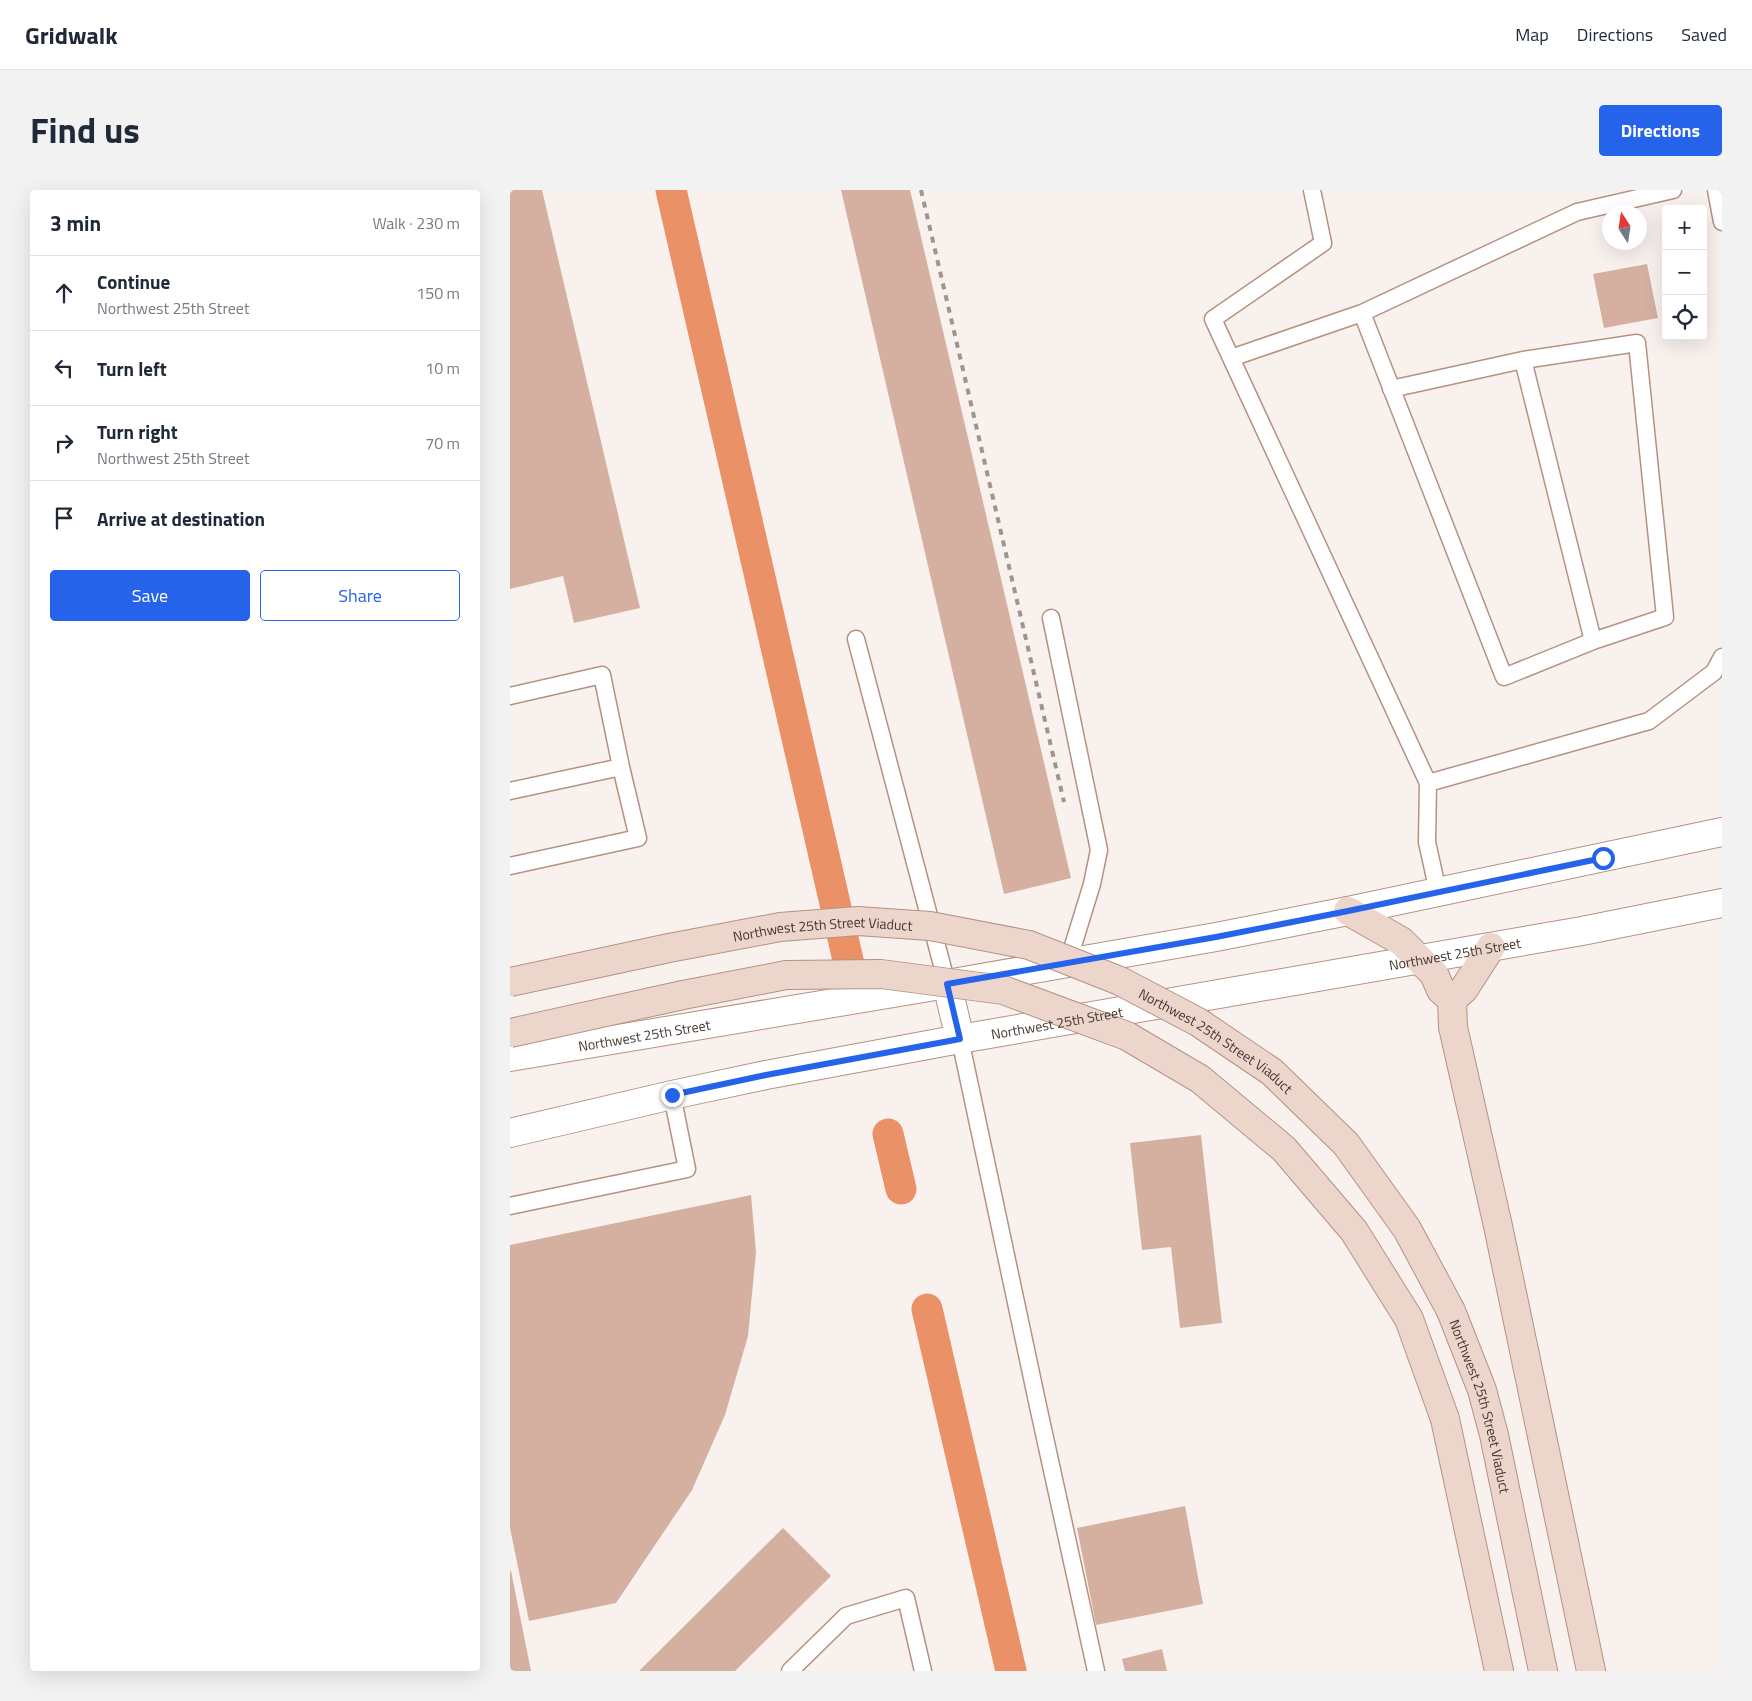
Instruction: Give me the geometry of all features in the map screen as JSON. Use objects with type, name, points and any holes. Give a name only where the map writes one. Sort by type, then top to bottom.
[{"type":"main road","points":[[1348,911],[1402,942],[1434,974],[1441,990],[1452,1000]]},
{"type":"main road","name":"Northwest 25th Street Viaduct","points":[[510,982],[669,948],[780,927],[858,921],[930,926],[1029,945],[1120,981],[1198,1022],[1272,1072],[1346,1144],[1407,1229],[1451,1311],[1480,1382],[1494,1435],[1543,1671]]},
{"type":"main road","points":[[1492,947],[1464,989],[1452,1000],[1452,1027],[1498,1226],[1591,1671]]},
{"type":"main road","points":[[510,1033],[683,995],[786,975],[881,974],[1003,990],[1127,1036],[1200,1079],[1284,1149],[1354,1231],[1409,1319],[1445,1419],[1499,1671]]},
{"type":"street","name":"Northwest 25th Street","points":[[510,1057],[1216,937],[1722,832]]},
{"type":"street","name":"Northwest 25th Street","points":[[510,1133],[766,1075],[960,1039],[1492,947],[1722,903]]},
{"type":"street","points":[[947,984],[960,1039]]},
{"type":"lane","points":[[1312,190],[1323,243],[1213,319],[1428,783],[1427,842],[1438,892]]},
{"type":"lane","points":[[1231,358],[1362,313],[1577,212],[1672,190]]},
{"type":"lane","points":[[1716,190],[1722,222]]},
{"type":"lane","points":[[1362,313],[1391,389],[1504,677],[1593,641],[1664,618],[1637,343],[1524,360],[1391,389]]},
{"type":"lane","points":[[1524,360],[1593,641]]},
{"type":"lane","points":[[1051,618],[1099,850],[1090,893],[1068,962]]},
{"type":"lane","points":[[856,639],[947,984]]},
{"type":"lane","points":[[1428,783],[1649,721],[1714,672],[1722,656]]},
{"type":"lane","points":[[510,696],[602,675],[638,838],[510,866]]},
{"type":"lane","points":[[510,791],[622,767]]},
{"type":"lane","points":[[960,1039],[1096,1671]]},
{"type":"lane","points":[[510,1206],[687,1169],[672,1095]]},
{"type":"lane","points":[[790,1671],[846,1616],[906,1598],[923,1671]]},
{"type":"building","points":[[510,190],[542,190],[640,608],[574,623],[563,576],[510,589]]},
{"type":"building","points":[[841,190],[910,190],[1071,878],[1004,894]]},
{"type":"building","points":[[1647,264],[1658,318],[1604,328],[1593,274]]},
{"type":"building","points":[[1201,1135],[1222,1323],[1180,1328],[1171,1247],[1142,1250],[1130,1143]]},
{"type":"building","points":[[751,1195],[756,1252],[748,1336],[725,1415],[692,1490],[616,1603],[529,1621],[510,1528],[510,1245]]},
{"type":"building","points":[[1185,1506],[1203,1604],[1096,1625],[1077,1528]]},
{"type":"building","points":[[783,1528],[831,1576],[735,1671],[639,1671]]},
{"type":"building","points":[[511,1571],[531,1671],[510,1671]]},
{"type":"building","points":[[1162,1649],[1167,1671],[1125,1671],[1122,1659]]},
{"type":"waterway","points":[[671,190],[851,973]]},
{"type":"waterway","points":[[888,1134],[901,1189]]},
{"type":"waterway","points":[[927,1309],[1011,1671]]},
{"type":"railway","points":[[921,190],[1064,802]]},
{"type":"route","points":[[672,1095],[766,1075],[960,1039],[947,984],[1216,937],[1603,858]]}]
